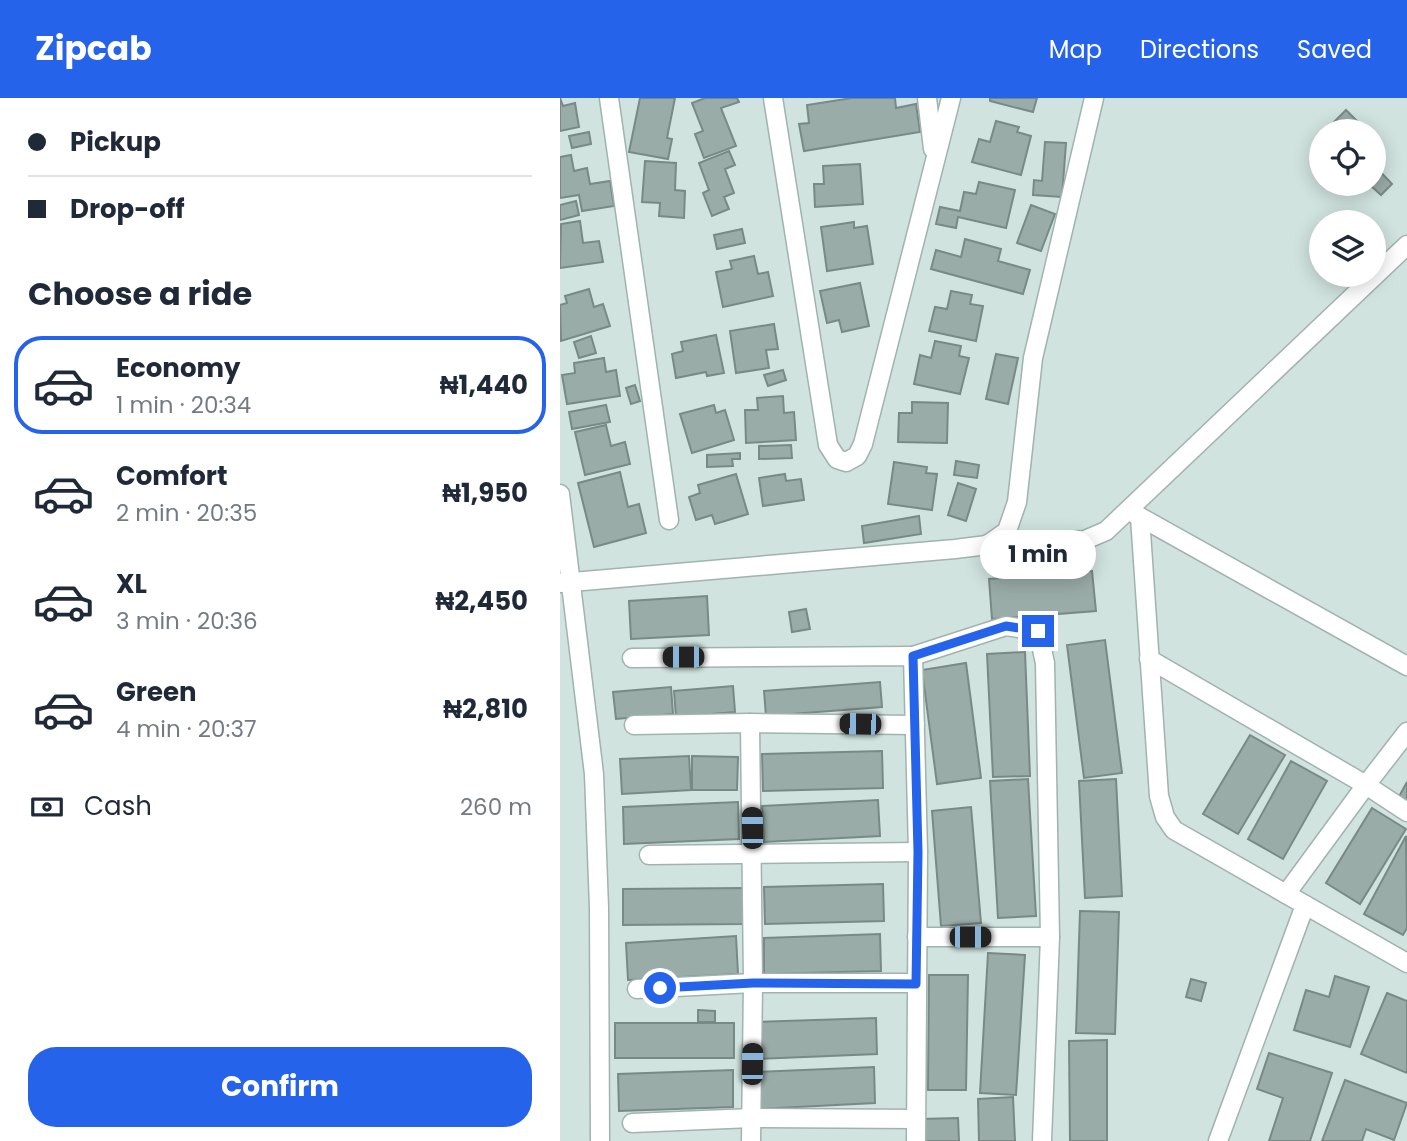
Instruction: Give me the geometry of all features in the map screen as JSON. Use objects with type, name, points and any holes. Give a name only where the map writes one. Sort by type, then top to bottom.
[{"type":"street","points":[[609,98],[669,520]]},
{"type":"street","points":[[773,98],[828,445],[837,459],[846,462],[857,456],[863,444],[951,98]]},
{"type":"street","points":[[927,98],[934,160]]},
{"type":"street","points":[[987,545],[1007,531],[1017,502],[1033,358],[1094,98]]},
{"type":"street","points":[[566,584],[987,545],[1085,540],[1135,514],[1407,245]]},
{"type":"street","points":[[560,495],[566,584],[594,774],[599,908],[600,1141]]},
{"type":"street","points":[[1135,514],[1159,796],[1165,817],[1174,830],[1407,963]]},
{"type":"street","points":[[1135,514],[1407,666]]},
{"type":"street","points":[[632,658],[913,656],[1006,626],[1038,631],[1045,663],[1050,937],[1042,1141]]},
{"type":"street","points":[[913,656],[918,852],[916,1141]]},
{"type":"street","points":[[1149,659],[1366,785],[1407,812]]},
{"type":"street","points":[[635,725],[750,723],[915,726]]},
{"type":"street","points":[[750,723],[753,854],[751,1141]]},
{"type":"street","points":[[1286,894],[1407,732]]},
{"type":"street","points":[[649,855],[918,852]]},
{"type":"street","points":[[1217,1141],[1305,905]]},
{"type":"street","points":[[917,937],[1050,937]]},
{"type":"street","points":[[637,989],[753,983],[916,984]]},
{"type":"street","points":[[632,1123],[752,1118],[916,1119]]},
{"type":"building","points":[[560,98],[563,106],[575,103],[579,127],[560,131]]},
{"type":"building","points":[[640,98],[675,98],[667,138],[672,139],[668,159],[629,152]]},
{"type":"building","points":[[705,98],[737,98],[739,102],[721,108],[736,146],[704,158],[695,134],[703,131],[692,103]]},
{"type":"building","points":[[852,98],[895,98],[896,108],[916,104],[920,132],[804,151],[799,124],[809,123],[807,105]]},
{"type":"building","points":[[990,98],[1037,98],[1033,112],[990,101]]},
{"type":"building","points":[[1346,110],[1355,119],[1337,119]]},
{"type":"building","points":[[996,121],[1019,127],[1017,132],[1031,136],[1021,175],[972,162],[979,139],[990,142]]},
{"type":"building","points":[[589,132],[591,144],[572,148],[569,136]]},
{"type":"building","points":[[1045,142],[1066,143],[1062,197],[1033,195],[1034,180],[1042,181]]},
{"type":"building","points":[[729,151],[735,165],[725,169],[734,193],[724,197],[729,209],[712,216],[703,193],[709,190],[699,163]]},
{"type":"building","points":[[571,155],[574,171],[587,168],[590,184],[610,181],[614,206],[582,211],[579,195],[560,198],[560,157]]},
{"type":"building","points":[[645,161],[676,163],[675,190],[685,191],[684,218],[659,216],[660,203],[642,202]]},
{"type":"building","points":[[860,164],[863,204],[815,207],[814,184],[824,184],[823,166]]},
{"type":"building","points":[[1386,178],[1392,184],[1386,190]]},
{"type":"building","points":[[979,182],[1015,190],[1006,228],[958,217],[956,228],[936,224],[940,207],[960,211],[964,192],[976,194]]},
{"type":"building","points":[[576,201],[579,215],[560,220],[560,205]]},
{"type":"building","points":[[1031,205],[1055,214],[1041,251],[1017,243]]},
{"type":"building","points":[[580,221],[583,243],[599,241],[603,262],[560,268],[561,224]]},
{"type":"building","points":[[854,222],[854,228],[867,226],[873,264],[827,271],[821,227]]},
{"type":"building","points":[[742,229],[745,243],[717,249],[714,235]]},
{"type":"building","points":[[965,239],[1001,249],[998,261],[1030,270],[1023,294],[931,269],[936,250],[961,257]]},
{"type":"building","points":[[754,256],[758,274],[768,272],[773,296],[723,307],[716,272],[732,269],[730,261]]},
{"type":"building","points":[[860,283],[869,326],[842,332],[839,320],[827,323],[820,291]]},
{"type":"building","points":[[589,289],[594,307],[603,304],[610,326],[561,341],[560,305],[567,303],[565,296]]},
{"type":"building","points":[[951,291],[972,295],[970,304],[983,306],[976,341],[929,331],[935,307],[947,309]]},
{"type":"building","points":[[774,324],[778,349],[766,350],[769,368],[736,373],[730,331]]},
{"type":"building","points":[[716,335],[724,373],[707,376],[706,372],[676,378],[672,354],[683,351],[681,342]]},
{"type":"building","points":[[591,336],[596,353],[579,358],[574,342]]},
{"type":"building","points":[[935,341],[961,346],[959,356],[969,358],[960,394],[914,384],[920,355],[931,358]]},
{"type":"building","points":[[996,354],[1018,358],[1008,404],[986,399]]},
{"type":"building","points":[[604,358],[606,372],[616,370],[620,396],[567,404],[562,375],[575,373],[574,363]]},
{"type":"building","points":[[783,370],[786,380],[768,386],[764,375]]},
{"type":"building","points":[[635,385],[640,401],[631,404],[626,388]]},
{"type":"building","points":[[783,396],[784,413],[794,412],[796,440],[746,443],[745,410],[758,410],[757,398]]},
{"type":"building","points":[[912,402],[948,403],[947,443],[898,442],[899,413],[912,413]]},
{"type":"building","points":[[606,405],[610,422],[572,429],[569,412]]},
{"type":"building","points":[[714,405],[716,413],[725,410],[734,440],[692,453],[680,414]]},
{"type":"building","points":[[606,425],[611,446],[625,442],[630,464],[585,475],[575,432]]},
{"type":"building","points":[[791,445],[792,458],[759,459],[759,446]]},
{"type":"building","points":[[740,453],[740,459],[732,459],[733,466],[707,467],[707,455]]},
{"type":"building","points":[[956,461],[979,465],[977,478],[954,475]]},
{"type":"building","points":[[894,462],[927,467],[926,473],[937,474],[932,510],[888,504]]},
{"type":"building","points":[[620,472],[628,507],[639,504],[646,533],[594,547],[578,483]]},
{"type":"building","points":[[736,474],[748,514],[715,524],[712,515],[696,520],[689,497],[700,493],[698,485]]},
{"type":"building","points":[[785,474],[786,481],[801,479],[804,500],[763,506],[759,478]]},
{"type":"building","points":[[958,483],[976,489],[966,521],[948,515]]},
{"type":"building","points":[[919,516],[921,534],[864,543],[862,526]]},
{"type":"building","points":[[1092,571],[1096,611],[992,619],[989,579]]},
{"type":"building","points":[[707,596],[709,635],[631,639],[629,601]]},
{"type":"building","points":[[806,609],[810,629],[792,632],[789,612]]},
{"type":"building","points":[[1105,640],[1122,773],[1084,778],[1067,645]]},
{"type":"building","points":[[1025,652],[1030,776],[993,777],[987,654]]},
{"type":"building","points":[[966,663],[981,778],[937,784],[922,670]]},
{"type":"building","points":[[880,682],[882,707],[766,716],[764,691]]},
{"type":"building","points":[[733,686],[735,712],[676,717],[674,691]]},
{"type":"building","points":[[671,687],[673,714],[616,719],[613,692]]},
{"type":"building","points":[[1250,735],[1285,755],[1238,834],[1203,814]]},
{"type":"building","points":[[882,751],[883,788],[763,791],[762,754]]},
{"type":"building","points":[[689,756],[691,790],[622,794],[620,759]]},
{"type":"building","points":[[692,756],[738,757],[737,790],[692,790]]},
{"type":"building","points":[[1291,761],[1327,781],[1283,859],[1248,839]]},
{"type":"building","points":[[1028,779],[1036,916],[998,918],[990,781]]},
{"type":"building","points":[[1116,779],[1122,896],[1085,898],[1079,781]]},
{"type":"building","points":[[1407,782],[1407,809],[1396,802]]},
{"type":"building","points":[[878,800],[880,836],[764,842],[762,806]]},
{"type":"building","points":[[738,802],[739,839],[624,844],[623,807]]},
{"type":"building","points":[[971,807],[981,923],[941,926],[932,811]]},
{"type":"building","points":[[1372,808],[1406,829],[1360,904],[1326,883]]},
{"type":"building","points":[[1406,836],[1407,928],[1403,935],[1364,914]]},
{"type":"building","points":[[883,884],[884,921],[765,924],[764,887]]},
{"type":"building","points":[[743,888],[743,924],[623,925],[623,889]]},
{"type":"building","points":[[1080,911],[1119,912],[1115,1034],[1076,1033]]},
{"type":"building","points":[[880,934],[881,971],[764,974],[764,938]]},
{"type":"building","points":[[736,936],[738,974],[628,980],[626,943]]},
{"type":"building","points":[[988,953],[1025,955],[1016,1095],[980,1093]]},
{"type":"building","points":[[929,975],[968,975],[966,1090],[928,1090]]},
{"type":"building","points":[[1335,976],[1369,987],[1350,1047],[1294,1030],[1306,990],[1329,997]]},
{"type":"building","points":[[1191,979],[1206,983],[1201,1001],[1186,997]]},
{"type":"building","points":[[1387,993],[1407,1001],[1407,1073],[1361,1054]]},
{"type":"building","points":[[698,1010],[715,1011],[715,1022],[698,1022]]},
{"type":"building","points":[[876,1018],[877,1054],[758,1059],[756,1022]]},
{"type":"building","points":[[615,1023],[734,1023],[734,1058],[615,1058]]},
{"type":"building","points":[[1107,1040],[1107,1141],[1070,1141],[1069,1041]]},
{"type":"building","points":[[1269,1053],[1332,1073],[1310,1141],[1269,1141],[1283,1098],[1257,1089]]},
{"type":"building","points":[[874,1067],[875,1103],[757,1109],[756,1072]]},
{"type":"building","points":[[733,1070],[733,1107],[619,1111],[618,1074]]},
{"type":"building","points":[[1345,1080],[1407,1103],[1394,1140],[1366,1129],[1362,1141],[1322,1141]]},
{"type":"building","points":[[1013,1097],[1015,1141],[979,1141],[978,1099]]},
{"type":"building","points":[[958,1118],[959,1141],[921,1141],[921,1119]]},
{"type":"route","points":[[660,988],[753,983],[916,984],[918,852],[913,656],[1006,626],[1038,631]]}]
